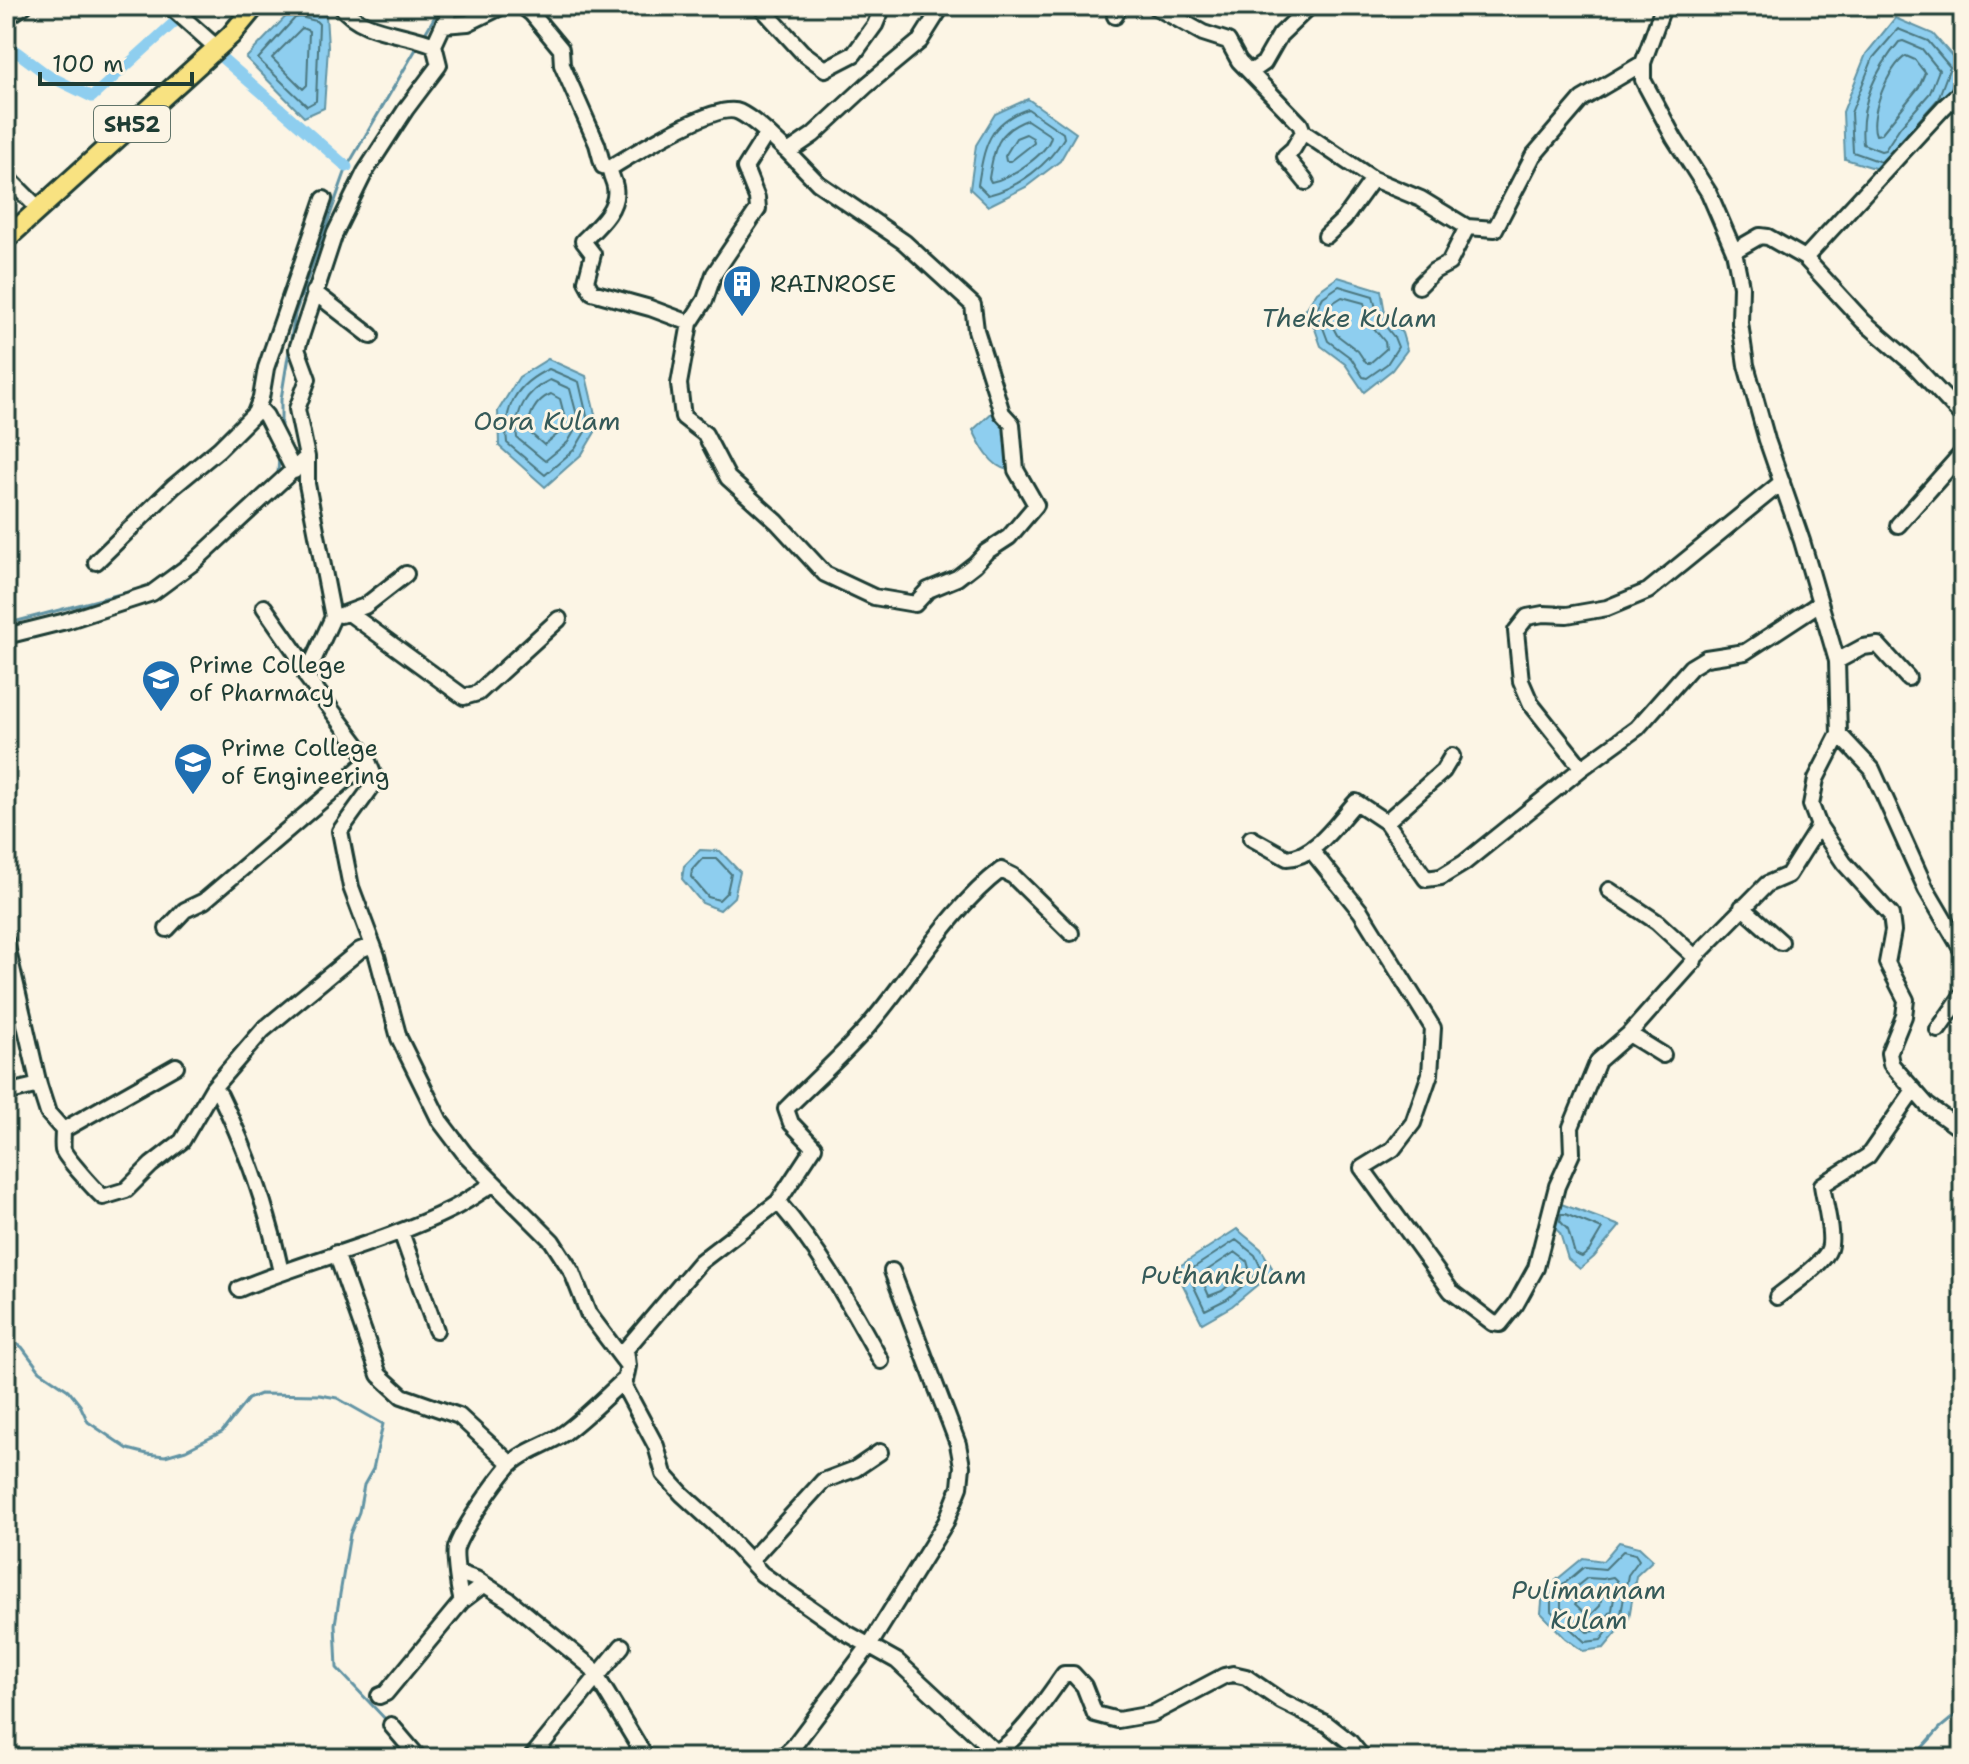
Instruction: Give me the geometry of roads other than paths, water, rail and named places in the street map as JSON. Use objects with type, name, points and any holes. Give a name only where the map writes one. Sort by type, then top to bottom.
[{"type":"main road","name":"SH52","points":[[6,239],[217,48],[255,6]]},
{"type":"street","points":[[6,18],[24,6]]},
{"type":"street","points":[[170,6],[217,48]]},
{"type":"street","points":[[341,6],[349,16],[374,29],[419,38],[434,45]]},
{"type":"street","points":[[452,6],[434,45],[439,65],[365,172],[335,233],[297,349],[308,379],[297,409],[307,457],[307,484],[333,617],[306,676],[336,713],[368,761],[376,781],[340,831],[351,887],[373,945],[399,1038],[440,1121],[465,1154],[552,1241],[572,1272],[588,1313],[628,1366]]},
{"type":"street","points":[[443,25],[468,23],[503,6]]},
{"type":"street","points":[[522,6],[561,49],[562,65],[597,144],[603,166],[610,168],[664,136],[726,109],[739,112],[767,133],[818,183],[904,242],[973,305],[976,330],[1002,413],[1012,424],[1016,470],[1036,505],[1009,537],[986,552],[957,578],[928,590],[915,604],[874,597],[825,574],[777,522],[737,488],[728,478],[705,434],[683,417],[679,384],[690,323],[705,300],[714,274],[758,209],[745,168],[767,133]]},
{"type":"street","points":[[760,6],[802,52],[825,69],[854,54],[875,25],[883,6]]},
{"type":"street","points":[[788,152],[813,135],[920,41],[942,6]]},
{"type":"street","points":[[1154,6],[1203,33],[1228,41],[1239,61],[1300,124],[1303,132],[1373,179],[1421,199],[1467,227],[1495,229],[1533,156],[1582,99],[1643,63]]},
{"type":"street","points":[[1251,72],[1264,63],[1280,35],[1310,6]]},
{"type":"street","points":[[1663,7],[1643,63],[1643,80],[1674,138],[1709,193],[1734,251],[1741,286],[1740,323],[1746,365],[1837,661],[1839,734],[1816,779],[1811,805],[1819,826],[1844,863],[1891,915],[1893,931],[1887,963],[1906,1000],[1904,1016],[1889,1053],[1891,1064],[1927,1105],[1963,1131]]},
{"type":"street","points":[[1805,258],[1963,90]]},
{"type":"street","points":[[1303,132],[1285,156],[1306,182]]},
{"type":"street","points":[[610,168],[615,188],[613,202],[607,217],[583,241],[593,254],[586,281],[588,286],[592,292],[690,323]]},
{"type":"street","points":[[6,176],[39,209]]},
{"type":"street","points":[[1326,236],[1344,219],[1373,179]]},
{"type":"street","points":[[96,562],[173,487],[219,449],[258,407],[266,368],[324,199],[335,233]]},
{"type":"street","points":[[1419,286],[1434,271],[1449,263],[1467,227]]},
{"type":"street","points":[[1734,251],[1760,236],[1768,237],[1805,258],[1863,321],[1914,365],[1963,417]]},
{"type":"street","points":[[314,292],[371,336]]},
{"type":"street","points":[[258,407],[266,416],[294,471]]},
{"type":"street","points":[[1898,525],[1963,452]]},
{"type":"street","points":[[6,636],[66,621],[152,593],[194,562],[307,457]]},
{"type":"street","points":[[1582,768],[1531,704],[1521,681],[1516,631],[1527,617],[1567,615],[1607,608],[1648,591],[1782,482]]},
{"type":"street","points":[[333,617],[365,606],[406,574]]},
{"type":"street","points":[[1251,838],[1287,858],[1311,850],[1356,802],[1386,822],[1426,879],[1441,877],[1464,863],[1637,728],[1691,667],[1706,658],[1745,652],[1820,603]]},
{"type":"street","points":[[264,607],[308,670]]},
{"type":"street","points":[[349,613],[464,697],[478,693],[559,619]]},
{"type":"street","points":[[1837,661],[1863,647],[1878,645],[1908,678]]},
{"type":"street","points":[[1839,734],[1872,769],[1926,889],[1963,952]]},
{"type":"street","points":[[1386,822],[1443,771],[1452,756]]},
{"type":"street","points":[[167,929],[185,910],[204,901],[368,761]]},
{"type":"street","points":[[1609,890],[1657,922],[1695,957],[1767,884],[1788,875],[1819,826]]},
{"type":"street","points":[[1311,850],[1361,912],[1433,1028],[1430,1074],[1413,1123],[1393,1149],[1362,1168],[1451,1291],[1493,1323],[1500,1324],[1508,1314],[1536,1268],[1557,1186],[1572,1153],[1571,1127],[1598,1061],[1629,1034],[1694,961]]},
{"type":"street","points":[[624,1386],[628,1366],[626,1349],[700,1262],[778,1202],[814,1147],[791,1123],[786,1109],[865,1030],[934,941],[986,881],[1001,870],[1013,876],[1071,933]]},
{"type":"street","points":[[1742,907],[1781,942]]},
{"type":"street","points":[[6,942],[48,1113],[63,1130],[63,1150],[90,1186],[103,1197],[126,1190],[182,1141],[213,1088],[271,1021],[360,950],[373,945]]},
{"type":"street","points":[[1938,1030],[1963,994]]},
{"type":"street","points":[[1629,1034],[1663,1055]]},
{"type":"street","points":[[63,1130],[176,1066]]},
{"type":"street","points":[[6,1093],[39,1085]]},
{"type":"street","points":[[213,1088],[220,1095],[246,1148],[273,1234],[281,1272]]},
{"type":"street","points":[[1777,1297],[1822,1259],[1829,1249],[1822,1185],[1868,1156],[1914,1090]]},
{"type":"street","points":[[239,1289],[401,1232],[454,1208],[494,1183]]},
{"type":"street","points":[[778,1202],[806,1234],[842,1290],[881,1361]]},
{"type":"street","points":[[401,1232],[436,1330]]},
{"type":"street","points":[[336,1253],[379,1375],[402,1396],[459,1416],[511,1464]]},
{"type":"street","points":[[781,1758],[793,1747],[869,1646],[946,1522],[960,1487],[962,1466],[958,1444],[892,1271]]},
{"type":"street","points":[[462,1601],[458,1592],[455,1550],[462,1534],[511,1464],[563,1434],[623,1381],[656,1446],[664,1474],[762,1574],[869,1646],[897,1661],[917,1677],[992,1756],[1031,1720],[1064,1674],[1073,1674],[1081,1681],[1095,1714],[1118,1720],[1152,1714],[1233,1674],[1246,1677],[1281,1701],[1327,1724],[1350,1742],[1363,1758]]},
{"type":"street","points":[[750,1561],[823,1481],[855,1469],[880,1452]]},
{"type":"street","points":[[459,1573],[476,1579],[509,1600],[591,1667],[646,1758]]},
{"type":"street","points":[[379,1696],[386,1693],[462,1601],[483,1585]]},
{"type":"street","points":[[531,1758],[622,1646]]},
{"type":"street","points":[[391,1725],[419,1758]]},
{"type":"water","points":[[294,8],[326,15],[328,47],[324,108],[304,117],[246,58]]},
{"type":"water","points":[[1895,18],[1933,34],[1960,65],[1945,103],[1891,173],[1845,159],[1843,112],[1866,54]]},
{"type":"water","points":[[1028,99],[1076,133],[1060,161],[1026,187],[988,206],[970,189],[976,145],[995,114]]},
{"type":"water","name":"Thekke Kulam","points":[[1338,277],[1381,290],[1385,313],[1402,333],[1407,350],[1392,370],[1364,392],[1345,364],[1321,346],[1315,329],[1303,314],[1317,292]]},
{"type":"water","name":"Oora Kulam","points":[[548,359],[586,376],[598,427],[582,454],[545,487],[499,446],[498,411],[519,377]]},
{"type":"water","points":[[995,410],[1005,431],[1008,470],[991,460],[973,430]]},
{"type":"water","points":[[700,850],[720,851],[740,872],[734,897],[720,910],[702,903],[682,879],[684,866]]},
{"type":"water","points":[[1556,1202],[1620,1226],[1580,1269],[1568,1259],[1560,1233],[1550,1224]]},
{"type":"water","name":"Puthankulam","points":[[1237,1229],[1261,1249],[1274,1271],[1232,1306],[1202,1323],[1175,1269]]},
{"type":"water","name":"Pulimannam Kulam","points":[[1619,1542],[1639,1547],[1653,1560],[1636,1576],[1629,1618],[1604,1648],[1583,1651],[1565,1638],[1541,1613],[1543,1591],[1583,1558],[1603,1561]]},
{"type":"waterway","points":[[423,37],[441,6]]},
{"type":"waterway","points":[[6,44],[49,76],[92,97],[180,17],[185,23]]},
{"type":"waterway","points":[[281,430],[281,399],[295,314],[347,167],[419,44]]},
{"type":"waterway","points":[[221,57],[347,167]]},
{"type":"waterway","points":[[278,474],[279,454]]},
{"type":"waterway","points":[[6,624],[147,587],[206,542]]},
{"type":"waterway","points":[[6,1338],[22,1347],[40,1371],[68,1390],[88,1422],[128,1449],[147,1454],[165,1456],[186,1450],[222,1432],[248,1399],[260,1394],[337,1398],[383,1424],[373,1469],[364,1485],[359,1512],[350,1534],[335,1624],[337,1668],[388,1722]]},
{"type":"waterway","points":[[1913,1758],[1940,1728],[1963,1709]]},
{"type":"place","name":"RAINROSE","points":[[742,318]]},
{"type":"place","name":"Prime College of Pharmacy","points":[[161,713]]},
{"type":"place","name":"Prime College of Engineering","points":[[193,796]]}]
